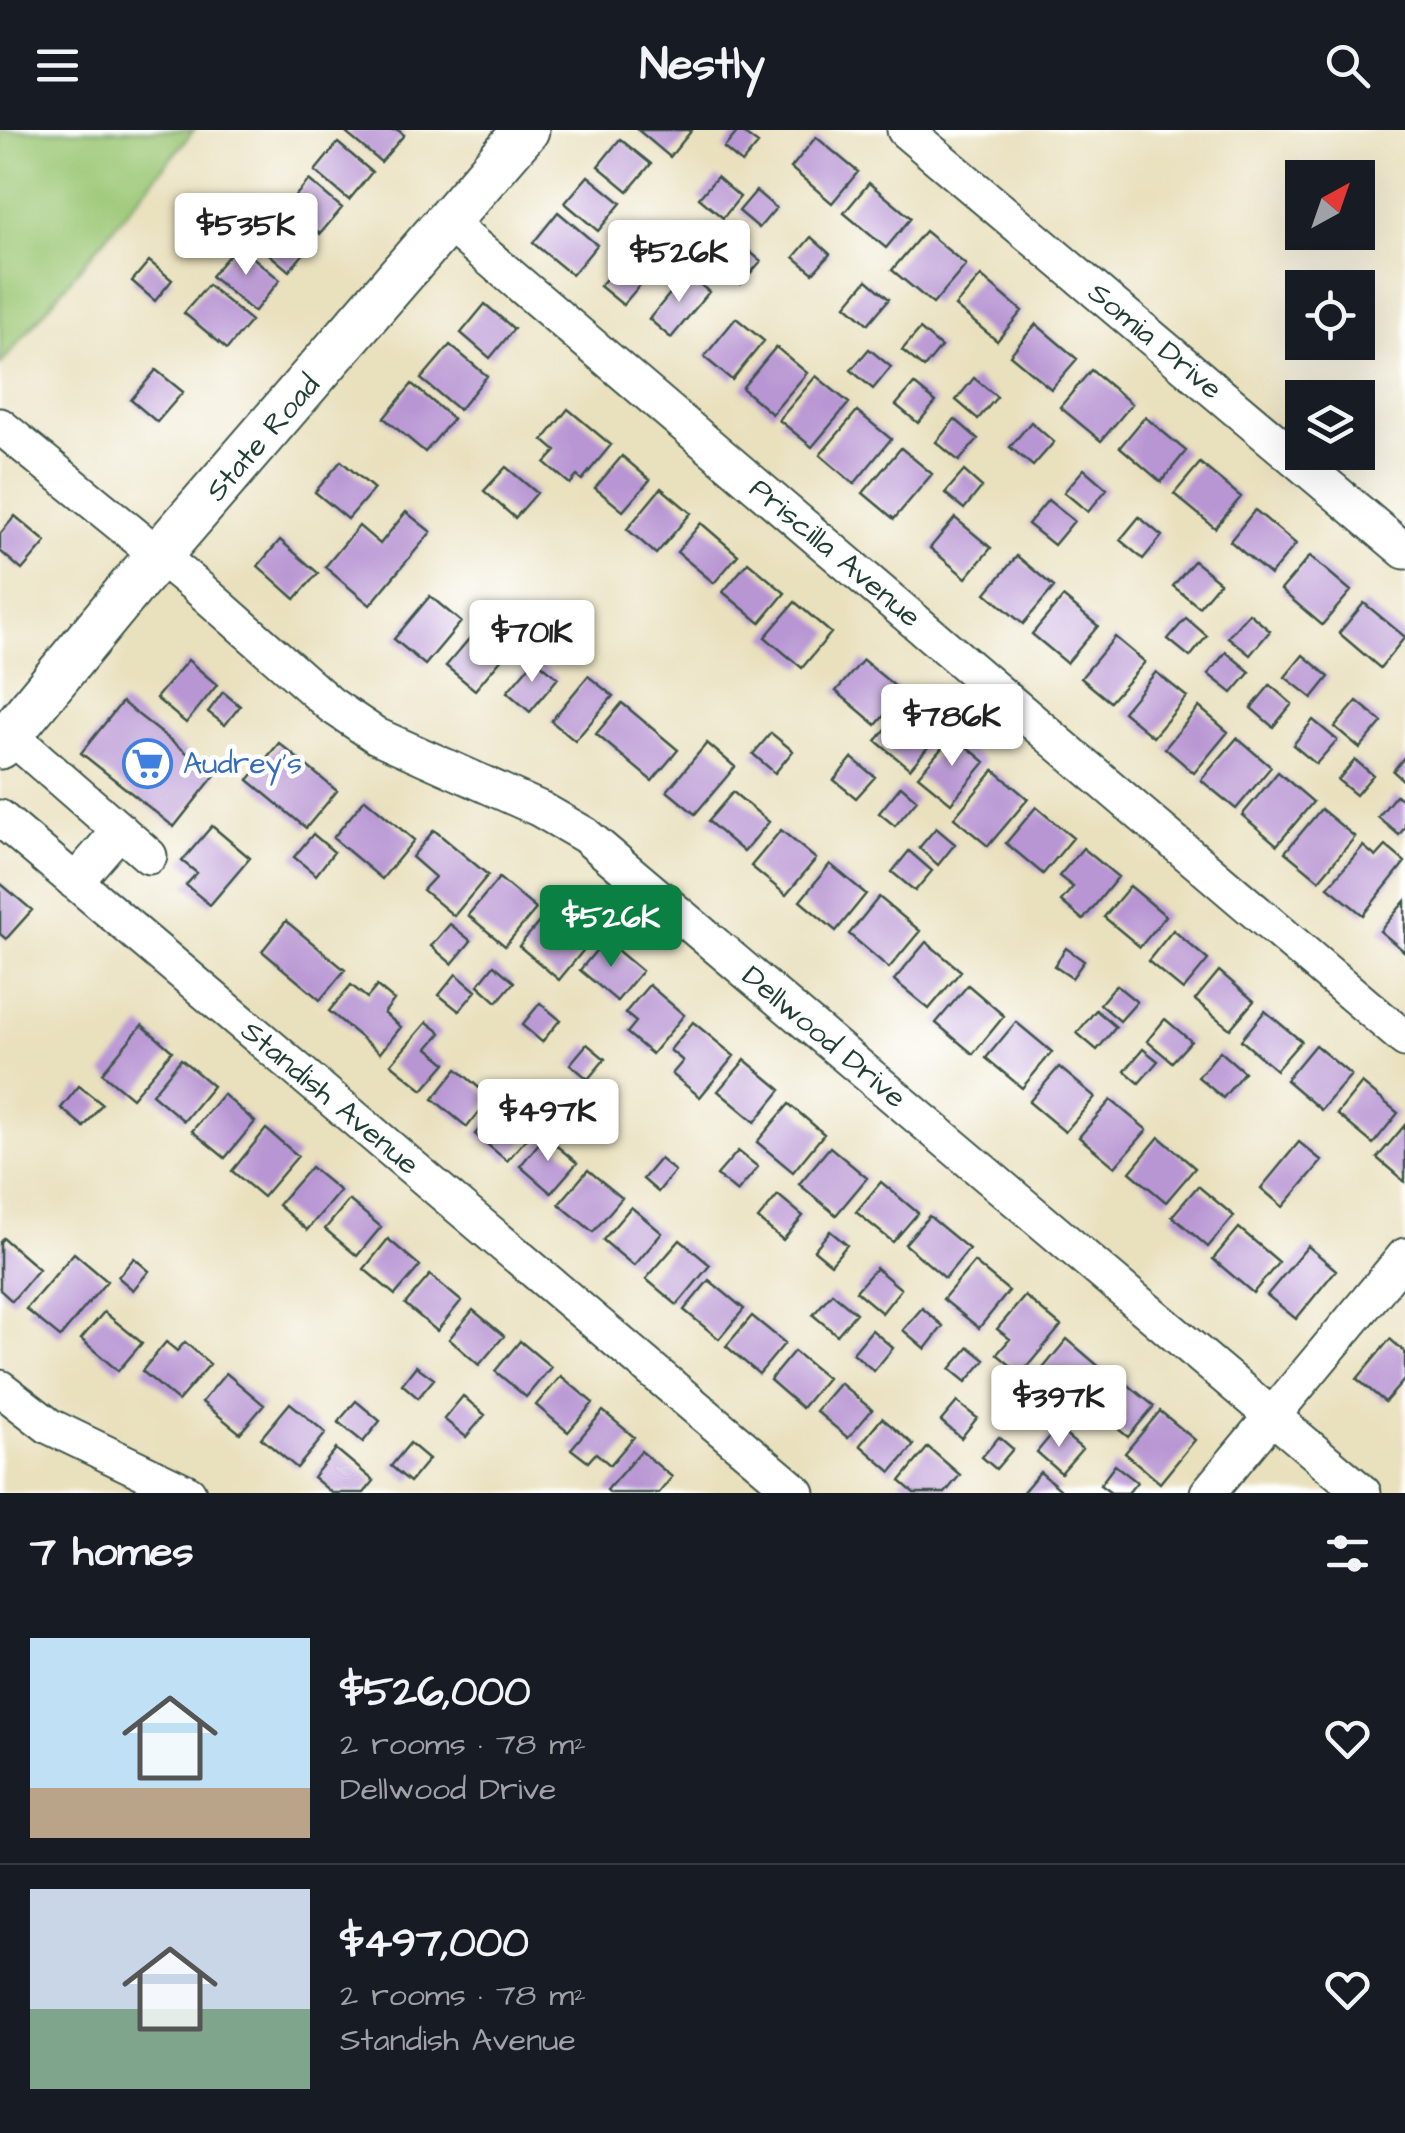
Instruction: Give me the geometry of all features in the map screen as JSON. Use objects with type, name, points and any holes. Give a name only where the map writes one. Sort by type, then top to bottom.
[{"type":"main road","name":"State Road","points":[[5,740],[526,130]]},
{"type":"street","name":"Somia Drive","points":[[905,130],[1405,552]]},
{"type":"street","name":"Priscilla Avenue","points":[[448,223],[1405,1039]]},
{"type":"street","name":"Dellwood Drive","points":[[0,426],[331,706],[377,736],[540,809],[585,835],[1363,1493]]},
{"type":"street","points":[[5,740],[148,856]]},
{"type":"street","name":"Standish Avenue","points":[[0,818],[797,1493]]},
{"type":"street","points":[[75,882],[120,830]]},
{"type":"street","points":[[1208,1493],[1405,1256]]},
{"type":"street","points":[[0,1388],[50,1426],[188,1493]]},
{"type":"green space","points":[[0,130],[194,130],[0,365]]},
{"type":"building","points":[[351,130],[398,130],[404,135],[381,162],[347,134]]},
{"type":"building","points":[[638,130],[692,130],[670,157]]},
{"type":"building","points":[[739,130],[758,144],[742,163],[724,148]]},
{"type":"building","points":[[816,137],[858,172],[832,203],[791,168]]},
{"type":"building","points":[[620,139],[651,164],[628,191],[598,166]]},
{"type":"building","points":[[338,143],[372,172],[349,200],[315,171]]},
{"type":"building","points":[[588,176],[621,203],[598,231],[565,203]]},
{"type":"building","points":[[717,177],[740,197],[723,218],[699,198]]},
{"type":"building","points":[[309,180],[342,208],[320,234],[287,206]]},
{"type":"building","points":[[869,183],[911,218],[886,248],[844,213]]},
{"type":"building","points":[[756,191],[776,208],[759,228],[739,211]]},
{"type":"building","points":[[558,212],[597,245],[572,275],[533,243]]},
{"type":"building","points":[[278,217],[311,245],[289,271],[256,243]]},
{"type":"building","points":[[925,231],[966,265],[933,304],[892,270]]},
{"type":"building","points":[[811,237],[830,254],[813,273],[794,257]]},
{"type":"building","points":[[638,241],[661,260],[623,305],[600,286]]},
{"type":"building","points":[[738,242],[761,261],[741,284],[718,265]]},
{"type":"building","points":[[238,245],[280,280],[254,312],[211,276]]},
{"type":"building","points":[[149,261],[172,280],[155,301],[132,281]]},
{"type":"building","points":[[687,273],[709,292],[671,338],[649,319]]},
{"type":"building","points":[[981,276],[1022,311],[997,341],[955,306]]},
{"type":"building","points":[[867,280],[889,299],[868,324],[846,305]]},
{"type":"building","points":[[208,285],[251,321],[227,349],[184,313]]},
{"type":"building","points":[[485,304],[514,329],[490,358],[461,333]]},
{"type":"building","points":[[736,318],[764,341],[732,380],[704,357]]},
{"type":"building","points":[[1036,324],[1077,359],[1051,389],[1010,355]]},
{"type":"building","points":[[920,329],[941,347],[924,368],[902,350]]},
{"type":"building","points":[[450,345],[487,376],[459,410],[421,379]]},
{"type":"building","points":[[776,347],[807,373],[772,414],[742,388]]},
{"type":"building","points":[[869,349],[891,367],[873,389],[851,370]]},
{"type":"building","points":[[156,370],[183,392],[157,422],[131,400]]},
{"type":"building","points":[[1091,370],[1132,404],[1101,441],[1060,407]]},
{"type":"building","points":[[816,376],[849,403],[812,447],[779,420]]},
{"type":"building","points":[[974,378],[997,397],[978,419],[956,400]]},
{"type":"building","points":[[412,384],[453,419],[425,452],[384,418]]},
{"type":"building","points":[[914,384],[936,402],[918,423],[896,405]]},
{"type":"building","points":[[568,409],[611,445],[582,480],[577,476],[570,484],[545,463],[556,451],[543,440]]},
{"type":"building","points":[[857,411],[891,439],[854,484],[820,455]]},
{"type":"building","points":[[1145,417],[1186,451],[1161,482],[1120,447]]},
{"type":"building","points":[[955,419],[978,439],[959,461],[936,442]]},
{"type":"building","points":[[1031,422],[1054,442],[1033,466],[1010,447]]},
{"type":"building","points":[[901,448],[932,474],[894,519],[863,493]]},
{"type":"building","points":[[622,456],[650,480],[623,511],[595,488]]},
{"type":"building","points":[[341,461],[374,489],[348,519],[315,492]]},
{"type":"building","points":[[1200,463],[1241,497],[1215,528],[1174,494]]},
{"type":"building","points":[[506,467],[537,493],[515,518],[484,491]]},
{"type":"building","points":[[1084,469],[1107,489],[1088,512],[1064,492]]},
{"type":"building","points":[[964,471],[982,487],[964,509],[945,493]]},
{"type":"building","points":[[661,488],[691,513],[656,554],[627,529]]},
{"type":"building","points":[[1048,500],[1074,521],[1054,545],[1028,524]]},
{"type":"building","points":[[1255,510],[1296,544],[1270,575],[1230,541]]},
{"type":"building","points":[[406,512],[431,532],[370,605],[325,567],[359,526],[380,544]]},
{"type":"building","points":[[15,516],[46,542],[22,570],[0,551],[0,534]]},
{"type":"building","points":[[1139,517],[1162,536],[1143,559],[1120,540]]},
{"type":"building","points":[[955,518],[991,548],[966,578],[930,548]]},
{"type":"building","points":[[701,523],[738,555],[714,583],[677,552]]},
{"type":"building","points":[[280,540],[318,573],[295,599],[258,566]]},
{"type":"building","points":[[1017,556],[1054,587],[1023,624],[986,593]]},
{"type":"building","points":[[1310,556],[1351,591],[1322,625],[1281,590]]},
{"type":"building","points":[[1194,561],[1220,582],[1199,607],[1173,586]]},
{"type":"building","points":[[748,562],[785,593],[760,623],[723,592]]},
{"type":"building","points":[[430,596],[461,622],[425,665],[394,639]]},
{"type":"building","points":[[1063,597],[1098,626],[1067,663],[1032,634]]},
{"type":"building","points":[[795,602],[831,633],[802,668],[765,637]]},
{"type":"building","points":[[1364,603],[1405,637],[1380,668],[1339,633]]},
{"type":"building","points":[[1249,613],[1270,631],[1250,655],[1228,637]]},
{"type":"building","points":[[1186,618],[1207,636],[1190,657],[1168,639]]},
{"type":"building","points":[[480,626],[509,650],[475,690],[446,666]]},
{"type":"building","points":[[1115,637],[1145,662],[1110,702],[1081,678]]},
{"type":"building","points":[[1226,652],[1250,672],[1232,693],[1208,674]]},
{"type":"building","points":[[1303,655],[1329,677],[1312,698],[1285,677]]},
{"type":"building","points":[[535,659],[558,678],[530,712],[507,692]]},
{"type":"building","points":[[188,660],[217,685],[186,723],[156,698]]},
{"type":"building","points":[[863,660],[903,693],[876,725],[836,691]]},
{"type":"building","points":[[1156,672],[1187,697],[1153,737],[1123,712]]},
{"type":"building","points":[[588,676],[613,696],[575,741],[551,721]]},
{"type":"building","points":[[1270,685],[1292,704],[1273,727],[1251,708]]},
{"type":"building","points":[[223,692],[240,706],[225,725],[208,712]]},
{"type":"building","points":[[913,696],[947,724],[910,769],[876,741]]},
{"type":"building","points":[[1357,701],[1382,722],[1360,748],[1335,727]]},
{"type":"building","name":"Audrey's","points":[[122,702],[215,775],[174,827],[81,753]]},
{"type":"building","points":[[622,703],[678,750],[652,781],[596,734]]},
{"type":"building","points":[[1199,707],[1228,732],[1194,773],[1165,748]]},
{"type":"building","points":[[1313,720],[1337,740],[1316,764],[1293,745]]},
{"type":"building","points":[[771,733],[793,751],[775,773],[753,754]]},
{"type":"building","points":[[953,735],[985,762],[951,803],[918,776]]},
{"type":"building","points":[[1237,738],[1271,767],[1236,809],[1201,780]]},
{"type":"building","points":[[279,743],[337,791],[306,828],[248,780]]},
{"type":"building","points":[[707,743],[735,767],[695,814],[667,791]]},
{"type":"building","points":[[1405,756],[1405,782],[1393,771]]},
{"type":"building","points":[[852,758],[875,777],[856,798],[834,780]]},
{"type":"building","points":[[1355,760],[1373,775],[1356,795],[1338,780]]},
{"type":"building","points":[[994,770],[1028,799],[988,846],[954,818]]},
{"type":"building","points":[[1278,772],[1313,802],[1277,845],[1242,815]]},
{"type":"building","points":[[901,786],[917,800],[895,826],[879,813]]},
{"type":"building","points":[[733,792],[769,822],[744,852],[708,821]]},
{"type":"building","points":[[1396,795],[1405,802],[1405,827],[1399,835],[1378,817]]},
{"type":"building","points":[[365,799],[414,840],[382,879],[333,838]]},
{"type":"building","points":[[1036,807],[1073,838],[1043,874],[1006,843]]},
{"type":"building","points":[[1321,809],[1355,837],[1319,880],[1285,852]]},
{"type":"building","points":[[212,826],[250,858],[210,905],[186,885],[197,873],[182,861]]},
{"type":"building","points":[[936,828],[955,844],[938,865],[919,848]]},
{"type":"building","points":[[434,830],[488,875],[454,916],[423,890],[435,877],[412,857]]},
{"type":"building","points":[[781,830],[816,859],[786,895],[751,866]]},
{"type":"building","points":[[313,834],[334,852],[316,875],[294,857]]},
{"type":"building","points":[[1363,846],[1376,857],[1386,846],[1405,862],[1363,915],[1328,887]]},
{"type":"building","points":[[1083,848],[1118,877],[1083,920],[1061,901],[1073,887],[1059,876]]},
{"type":"building","points":[[909,851],[932,871],[915,891],[892,872]]},
{"type":"building","points":[[830,864],[866,894],[836,931],[800,901]]},
{"type":"building","points":[[499,878],[536,909],[505,946],[468,915]]},
{"type":"building","points":[[0,883],[32,910],[6,939],[0,934]]},
{"type":"building","points":[[1130,886],[1166,916],[1140,947],[1104,917]]},
{"type":"building","points":[[879,897],[920,931],[889,968],[849,934]]},
{"type":"building","points":[[1405,901],[1405,952],[1380,931]]},
{"type":"building","points":[[551,908],[591,941],[559,980],[519,946]]},
{"type":"building","points":[[286,921],[345,970],[320,1000],[262,951]]},
{"type":"building","points":[[450,924],[471,941],[452,964],[431,946]]},
{"type":"building","points":[[1173,930],[1208,960],[1183,990],[1148,961]]},
{"type":"building","points":[[605,940],[642,971],[617,1001],[580,970]]},
{"type":"building","points":[[926,942],[961,971],[929,1009],[894,980]]},
{"type":"building","points":[[1066,948],[1084,961],[1072,978],[1054,966]]},
{"type":"building","points":[[494,965],[514,982],[497,1002],[478,985]]},
{"type":"building","points":[[1219,971],[1254,1001],[1230,1029],[1195,1000]]},
{"type":"building","points":[[456,974],[476,991],[459,1011],[439,995]]},
{"type":"building","points":[[351,985],[367,998],[377,986],[394,1000],[384,1013],[401,1027],[380,1053],[329,1011]]},
{"type":"building","points":[[649,985],[684,1015],[652,1054],[627,1033],[636,1022],[625,1013]]},
{"type":"building","points":[[968,985],[1004,1016],[973,1054],[936,1023]]},
{"type":"building","points":[[1116,985],[1137,1002],[1120,1021],[1100,1004]]},
{"type":"building","points":[[540,1003],[560,1020],[542,1042],[522,1025]]},
{"type":"building","points":[[1096,1010],[1116,1027],[1097,1050],[1077,1033]]},
{"type":"building","points":[[1265,1011],[1301,1041],[1276,1070],[1241,1040]]},
{"type":"building","points":[[1165,1019],[1191,1041],[1172,1062],[1147,1041]]},
{"type":"building","points":[[427,1022],[441,1033],[428,1048],[446,1063],[423,1090],[391,1064]]},
{"type":"building","points":[[693,1022],[734,1056],[700,1097],[672,1074],[683,1061],[670,1050]]},
{"type":"building","points":[[1016,1022],[1052,1052],[1022,1088],[986,1058]]},
{"type":"building","points":[[142,1025],[172,1051],[132,1098],[102,1073]]},
{"type":"building","points":[[587,1044],[605,1059],[588,1079],[570,1064]]},
{"type":"building","points":[[1315,1045],[1351,1075],[1321,1110],[1286,1080]]},
{"type":"building","points":[[1143,1049],[1158,1061],[1139,1083],[1125,1071]]},
{"type":"building","points":[[1220,1051],[1244,1072],[1223,1098],[1198,1077]]},
{"type":"building","points":[[181,1059],[213,1086],[184,1121],[152,1094]]},
{"type":"building","points":[[745,1060],[781,1090],[755,1122],[718,1091]]},
{"type":"building","points":[[1059,1067],[1095,1097],[1065,1132],[1029,1102]]},
{"type":"building","points":[[457,1069],[491,1098],[467,1127],[433,1099]]},
{"type":"building","points":[[1362,1083],[1398,1113],[1373,1144],[1337,1114]]},
{"type":"building","points":[[79,1086],[102,1104],[84,1127],[61,1108]]},
{"type":"building","points":[[223,1094],[255,1122],[225,1158],[192,1131]]},
{"type":"building","points":[[1111,1100],[1147,1130],[1115,1167],[1079,1137]]},
{"type":"building","points":[[789,1104],[824,1134],[793,1172],[757,1142]]},
{"type":"building","points":[[499,1106],[531,1133],[507,1161],[475,1134]]},
{"type":"building","points":[[1405,1125],[1405,1182],[1377,1158]]},
{"type":"building","points":[[266,1129],[298,1156],[263,1197],[232,1171]]},
{"type":"building","points":[[545,1136],[577,1163],[551,1193],[520,1166]]},
{"type":"building","points":[[1159,1137],[1195,1168],[1166,1202],[1130,1172]]},
{"type":"building","points":[[1299,1142],[1322,1161],[1283,1207],[1261,1188]]},
{"type":"building","points":[[830,1147],[867,1178],[836,1215],[799,1184]]},
{"type":"building","points":[[738,1151],[758,1167],[737,1192],[717,1175]]},
{"type":"building","points":[[660,1159],[675,1171],[658,1192],[643,1179]]},
{"type":"building","points":[[311,1167],[340,1191],[307,1230],[278,1205]]},
{"type":"building","points":[[588,1170],[622,1198],[593,1232],[559,1204]]},
{"type":"building","points":[[881,1182],[918,1213],[893,1242],[856,1212]]},
{"type":"building","points":[[1198,1186],[1234,1216],[1208,1247],[1172,1216]]},
{"type":"building","points":[[778,1195],[803,1216],[783,1240],[758,1219]]},
{"type":"building","points":[[349,1200],[381,1227],[357,1256],[325,1229]]},
{"type":"building","points":[[631,1207],[662,1233],[634,1266],[603,1240]]},
{"type":"building","points":[[929,1216],[969,1249],[945,1278],[905,1244]]},
{"type":"building","points":[[1239,1228],[1279,1262],[1253,1293],[1213,1259]]},
{"type":"building","points":[[830,1231],[847,1245],[831,1264],[814,1250]]},
{"type":"building","points":[[3,1238],[39,1269],[12,1301],[0,1290]]},
{"type":"building","points":[[388,1239],[420,1266],[395,1295],[364,1269]]},
{"type":"building","points":[[680,1240],[710,1265],[677,1305],[646,1279]]},
{"type":"building","points":[[1308,1246],[1336,1270],[1296,1319],[1267,1295]]},
{"type":"building","points":[[74,1253],[107,1281],[60,1337],[26,1309]]},
{"type":"building","points":[[134,1258],[149,1271],[133,1290],[118,1277]]},
{"type":"building","points":[[974,1262],[1009,1291],[979,1328],[943,1299]]},
{"type":"building","points":[[876,1268],[901,1289],[882,1313],[856,1291]]},
{"type":"building","points":[[430,1275],[461,1301],[437,1331],[405,1304]]},
{"type":"building","points":[[709,1280],[744,1309],[719,1339],[684,1310]]},
{"type":"building","points":[[832,1293],[856,1313],[837,1335],[813,1315]]},
{"type":"building","points":[[1025,1296],[1061,1326],[1021,1374],[997,1354],[1010,1339],[997,1329]]},
{"type":"building","points":[[922,1308],[943,1326],[925,1349],[903,1330]]},
{"type":"building","points":[[473,1310],[504,1336],[479,1365],[449,1339]]},
{"type":"building","points":[[104,1312],[142,1343],[118,1371],[81,1339]]},
{"type":"building","points":[[752,1316],[785,1343],[759,1374],[726,1346]]},
{"type":"building","points":[[872,1330],[893,1348],[874,1371],[853,1353]]},
{"type":"building","points":[[1067,1339],[1103,1370],[1076,1402],[1040,1372]]},
{"type":"building","points":[[1390,1339],[1405,1352],[1405,1379],[1385,1402],[1357,1379]]},
{"type":"building","points":[[520,1341],[551,1367],[526,1397],[495,1371]]},
{"type":"building","points":[[166,1342],[177,1351],[185,1342],[210,1364],[178,1401],[142,1371]]},
{"type":"building","points":[[969,1347],[985,1360],[966,1382],[950,1369]]},
{"type":"building","points":[[794,1351],[827,1378],[802,1408],[770,1380]]},
{"type":"building","points":[[416,1366],[434,1379],[418,1398],[402,1384]]},
{"type":"building","points":[[226,1373],[264,1405],[240,1433],[202,1402]]},
{"type":"building","points":[[1116,1375],[1154,1406],[1128,1437],[1090,1406]]},
{"type":"building","points":[[561,1376],[593,1403],[568,1432],[536,1405]]},
{"type":"building","points":[[840,1383],[872,1410],[848,1438],[816,1411]]},
{"type":"building","points":[[1016,1387],[1035,1402],[1016,1424],[998,1409]]},
{"type":"building","points":[[463,1396],[485,1415],[466,1437],[444,1419]]},
{"type":"building","points":[[356,1401],[380,1421],[363,1442],[338,1422]]},
{"type":"building","points":[[957,1402],[977,1418],[961,1438],[941,1421]]},
{"type":"building","points":[[290,1403],[326,1433],[297,1468],[261,1438]]},
{"type":"building","points":[[603,1411],[634,1437],[610,1465],[596,1453],[588,1462],[571,1449]]},
{"type":"building","points":[[1160,1411],[1195,1440],[1160,1483],[1125,1453]]},
{"type":"building","points":[[882,1418],[914,1445],[891,1472],[860,1445]]},
{"type":"building","points":[[1057,1428],[1082,1449],[1061,1473],[1037,1452]]},
{"type":"building","points":[[999,1437],[1013,1449],[996,1469],[982,1457]]},
{"type":"building","points":[[410,1443],[429,1459],[410,1482],[391,1466]]},
{"type":"building","points":[[928,1447],[960,1475],[945,1493],[914,1493],[900,1481]]},
{"type":"building","points":[[336,1449],[374,1481],[364,1493],[332,1493],[313,1477]]},
{"type":"building","points":[[641,1451],[672,1477],[659,1493],[610,1493],[607,1490]]},
{"type":"building","points":[[1115,1465],[1137,1482],[1128,1493],[1111,1493],[1100,1485]]},
{"type":"building","points":[[1040,1472],[1060,1489],[1056,1493],[1022,1493]]},
{"type":"place","name":"Audrey's","points":[[148,764]]}]
